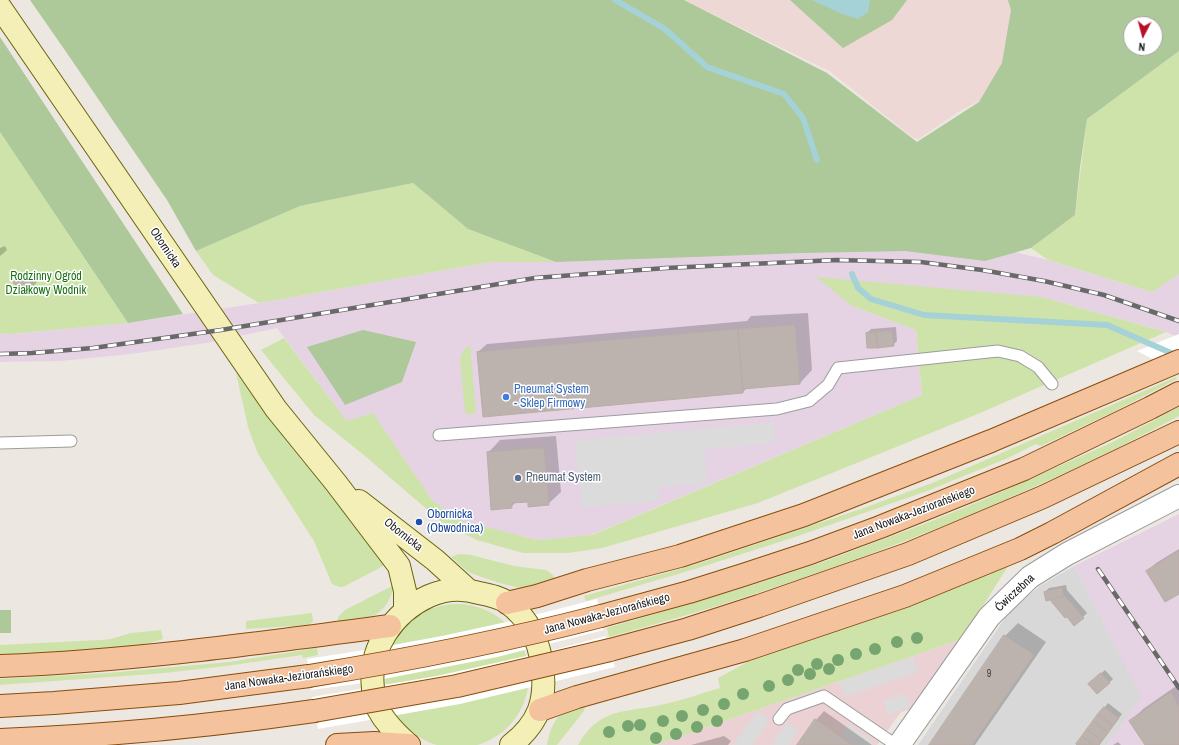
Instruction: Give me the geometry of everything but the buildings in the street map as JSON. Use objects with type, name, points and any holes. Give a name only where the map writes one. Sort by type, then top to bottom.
[{"type":"main road","name":"Obornicka","points":[[0,7],[276,409],[399,566],[405,591],[405,610]]},
{"type":"main road","points":[[507,603],[536,596],[587,580],[680,556],[804,515],[991,441],[1173,363]]},
{"type":"main road","name":"Jana Nowaka-Jeziorańskiego","points":[[0,706],[179,693],[309,676],[447,652],[601,616],[744,575],[880,527],[1024,469],[1179,393]]},
{"type":"main road","points":[[0,740],[131,733],[241,721],[314,711],[457,686],[610,650],[688,629],[908,554],[1043,497],[1179,432]]},
{"type":"main road","points":[[540,710],[578,697],[745,650],[905,596],[1020,549],[1179,464]]},
{"type":"main road","name":"Obornicka","points":[[336,484],[435,560],[468,590]]},
{"type":"main road","points":[[409,745],[398,736],[386,720],[374,699],[372,668],[374,656],[390,626],[405,610],[430,595],[451,590],[468,590],[494,596],[507,603],[524,618],[539,648],[544,686],[540,710],[529,737],[511,745]]},
{"type":"main road","points":[[0,666],[125,658],[390,626]]},
{"type":"main road","points":[[338,745],[374,743],[409,745]]},
{"type":"street","name":"Ćwiczebna","points":[[897,745],[990,617],[1003,602],[1030,577],[1120,520],[1179,496]]},
{"type":"lane","points":[[439,435],[777,409],[808,401],[828,385],[838,368],[998,350],[1020,356],[1038,367],[1052,384]]},
{"type":"lane","points":[[0,443],[71,442]]},
{"type":"lane","points":[[779,719],[787,709],[824,696],[897,745]]},
{"type":"shaded area","points":[[684,0],[1101,0],[1021,79],[958,112],[919,139],[912,137],[831,72]]},
{"type":"shaded area","points":[[977,243],[1048,260],[1152,292],[1179,273],[1179,338],[1166,332],[1041,297],[852,306],[916,330],[922,395],[591,535],[537,540],[459,521],[432,500],[416,478],[347,421],[277,328],[206,343],[131,354],[60,361],[0,362],[0,333],[11,334],[128,323],[259,303],[491,262]]},
{"type":"shaded area","points":[[773,423],[775,443],[704,449],[707,483],[658,487],[659,501],[582,508],[575,440]]},
{"type":"shaded area","points":[[1179,514],[1179,745],[1107,745],[1141,697],[1074,566]]},
{"type":"shaded area","points":[[1074,566],[1142,697],[1107,745],[918,745],[1010,611],[1040,586]]},
{"type":"shaded area","points":[[962,639],[913,708],[901,712],[877,745],[655,745]]},
{"type":"shaded area","points":[[913,657],[918,672],[845,697],[839,682]]},
{"type":"shaded area","points":[[905,693],[910,707],[888,715],[883,701]]},
{"type":"shaded area","points":[[757,711],[770,720],[752,745],[733,745]]},
{"type":"shaded area","points":[[787,722],[799,731],[789,745],[771,745]]},
{"type":"shaded area","points":[[848,724],[873,741],[871,745],[855,745],[841,735]]},
{"type":"green space","points":[[30,0],[684,0],[827,73],[917,142],[979,102],[1002,63],[1011,10],[1008,0],[1179,0],[1179,51],[1087,119],[1075,215],[1031,248],[985,261],[905,251],[803,253],[556,262],[468,229],[413,183],[300,206],[196,251],[167,200]]},
{"type":"green space","points":[[790,0],[907,0],[892,20],[843,48]]},
{"type":"green space","points":[[0,37],[183,314],[128,323],[0,132]]},
{"type":"green space","points":[[1179,51],[1179,274],[1152,292],[1048,260],[1031,248],[1075,215],[1087,119]]},
{"type":"green space","name":"Rodzinny Ogród Działkowy Wodnik","points":[[0,132],[128,323],[10,334],[0,333]]},
{"type":"green space","points":[[413,183],[468,229],[556,262],[491,262],[259,303],[213,275],[196,251],[300,206]]},
{"type":"green space","points":[[816,277],[1041,297],[1166,332],[980,413],[758,503],[602,548],[568,553],[523,553],[477,540],[444,524],[365,456],[314,415],[261,350],[284,338],[347,421],[373,413],[432,500],[459,520],[537,540],[592,535],[922,395],[916,330],[852,306]]},
{"type":"green space","points":[[363,330],[416,342],[402,382],[345,405],[307,347]]},
{"type":"green space","points":[[470,345],[476,411],[475,414],[466,414],[465,412],[460,359],[466,348]]},
{"type":"green space","points":[[236,373],[296,453],[389,563],[343,587],[332,584],[314,541],[258,454],[248,427]]},
{"type":"green space","points":[[1176,377],[1177,379],[1111,413],[1041,446],[1036,444],[1008,458],[927,491],[795,537],[695,569],[586,601],[584,596],[694,565],[861,509],[935,482]]},
{"type":"green space","points":[[1179,407],[1179,416],[1111,451],[1042,484],[900,543],[756,594],[609,637],[607,628],[753,585],[823,562],[927,523],[990,497],[1113,442]]},
{"type":"green space","points":[[459,554],[471,555],[514,566],[546,570],[552,574],[556,580],[523,588],[504,584],[467,571],[451,557]]},
{"type":"green space","points":[[1010,563],[962,639],[655,745],[578,745],[586,732],[605,717],[616,713],[672,702],[720,688],[718,678],[757,657]]},
{"type":"green space","points":[[394,585],[391,596],[386,605],[374,616],[337,625],[338,617],[345,610]]},
{"type":"green space","points":[[450,604],[464,604],[491,612],[503,620],[513,630],[524,648],[528,662],[528,690],[524,704],[513,722],[503,732],[485,743],[464,748],[450,748],[423,740],[411,732],[401,722],[390,704],[385,683],[385,669],[393,642],[401,630],[411,620],[429,609]]},
{"type":"green space","points":[[0,610],[11,610],[11,633],[0,633]]},
{"type":"green space","points":[[312,613],[313,622],[308,625],[246,629],[246,621]]},
{"type":"green space","points":[[161,630],[163,639],[131,649],[0,659],[0,645],[111,639],[131,633]]},
{"type":"green space","points":[[317,648],[318,655],[303,658],[302,655],[165,673],[0,685],[0,679],[108,673],[229,662]]},
{"type":"green space","points":[[586,703],[584,711],[557,745],[547,745],[552,728],[559,716],[567,710]]},
{"type":"water","points":[[812,0],[870,0],[868,12],[858,19],[842,14]]},
{"type":"pier","points":[[1179,334],[1179,373],[1137,351]]},
{"type":"pier","points":[[597,599],[604,630],[497,657],[363,683],[311,690],[307,659],[442,636],[511,621]]},
{"type":"pier","points":[[606,636],[615,667],[460,704],[318,729],[312,697],[437,676],[553,650]]},
{"type":"waterway","points":[[615,0],[665,29],[707,67],[784,94],[803,118],[817,160]]},
{"type":"waterway","points":[[852,274],[858,288],[871,299],[924,315],[1107,325],[1178,356]]},
{"type":"railway","points":[[0,354],[93,348],[221,330],[535,278],[666,268],[836,260],[921,262],[982,270],[1044,281],[1104,295],[1179,321]]},
{"type":"railway","points":[[1098,569],[1179,688]]},
{"type":"place","name":"Pneumat System - Sklep Firmowy","points":[[506,397]]},
{"type":"place","name":"Pneumat System","points":[[518,478]]},
{"type":"place","name":"Obornicka (Obwodnica)","points":[[419,522]]}]
